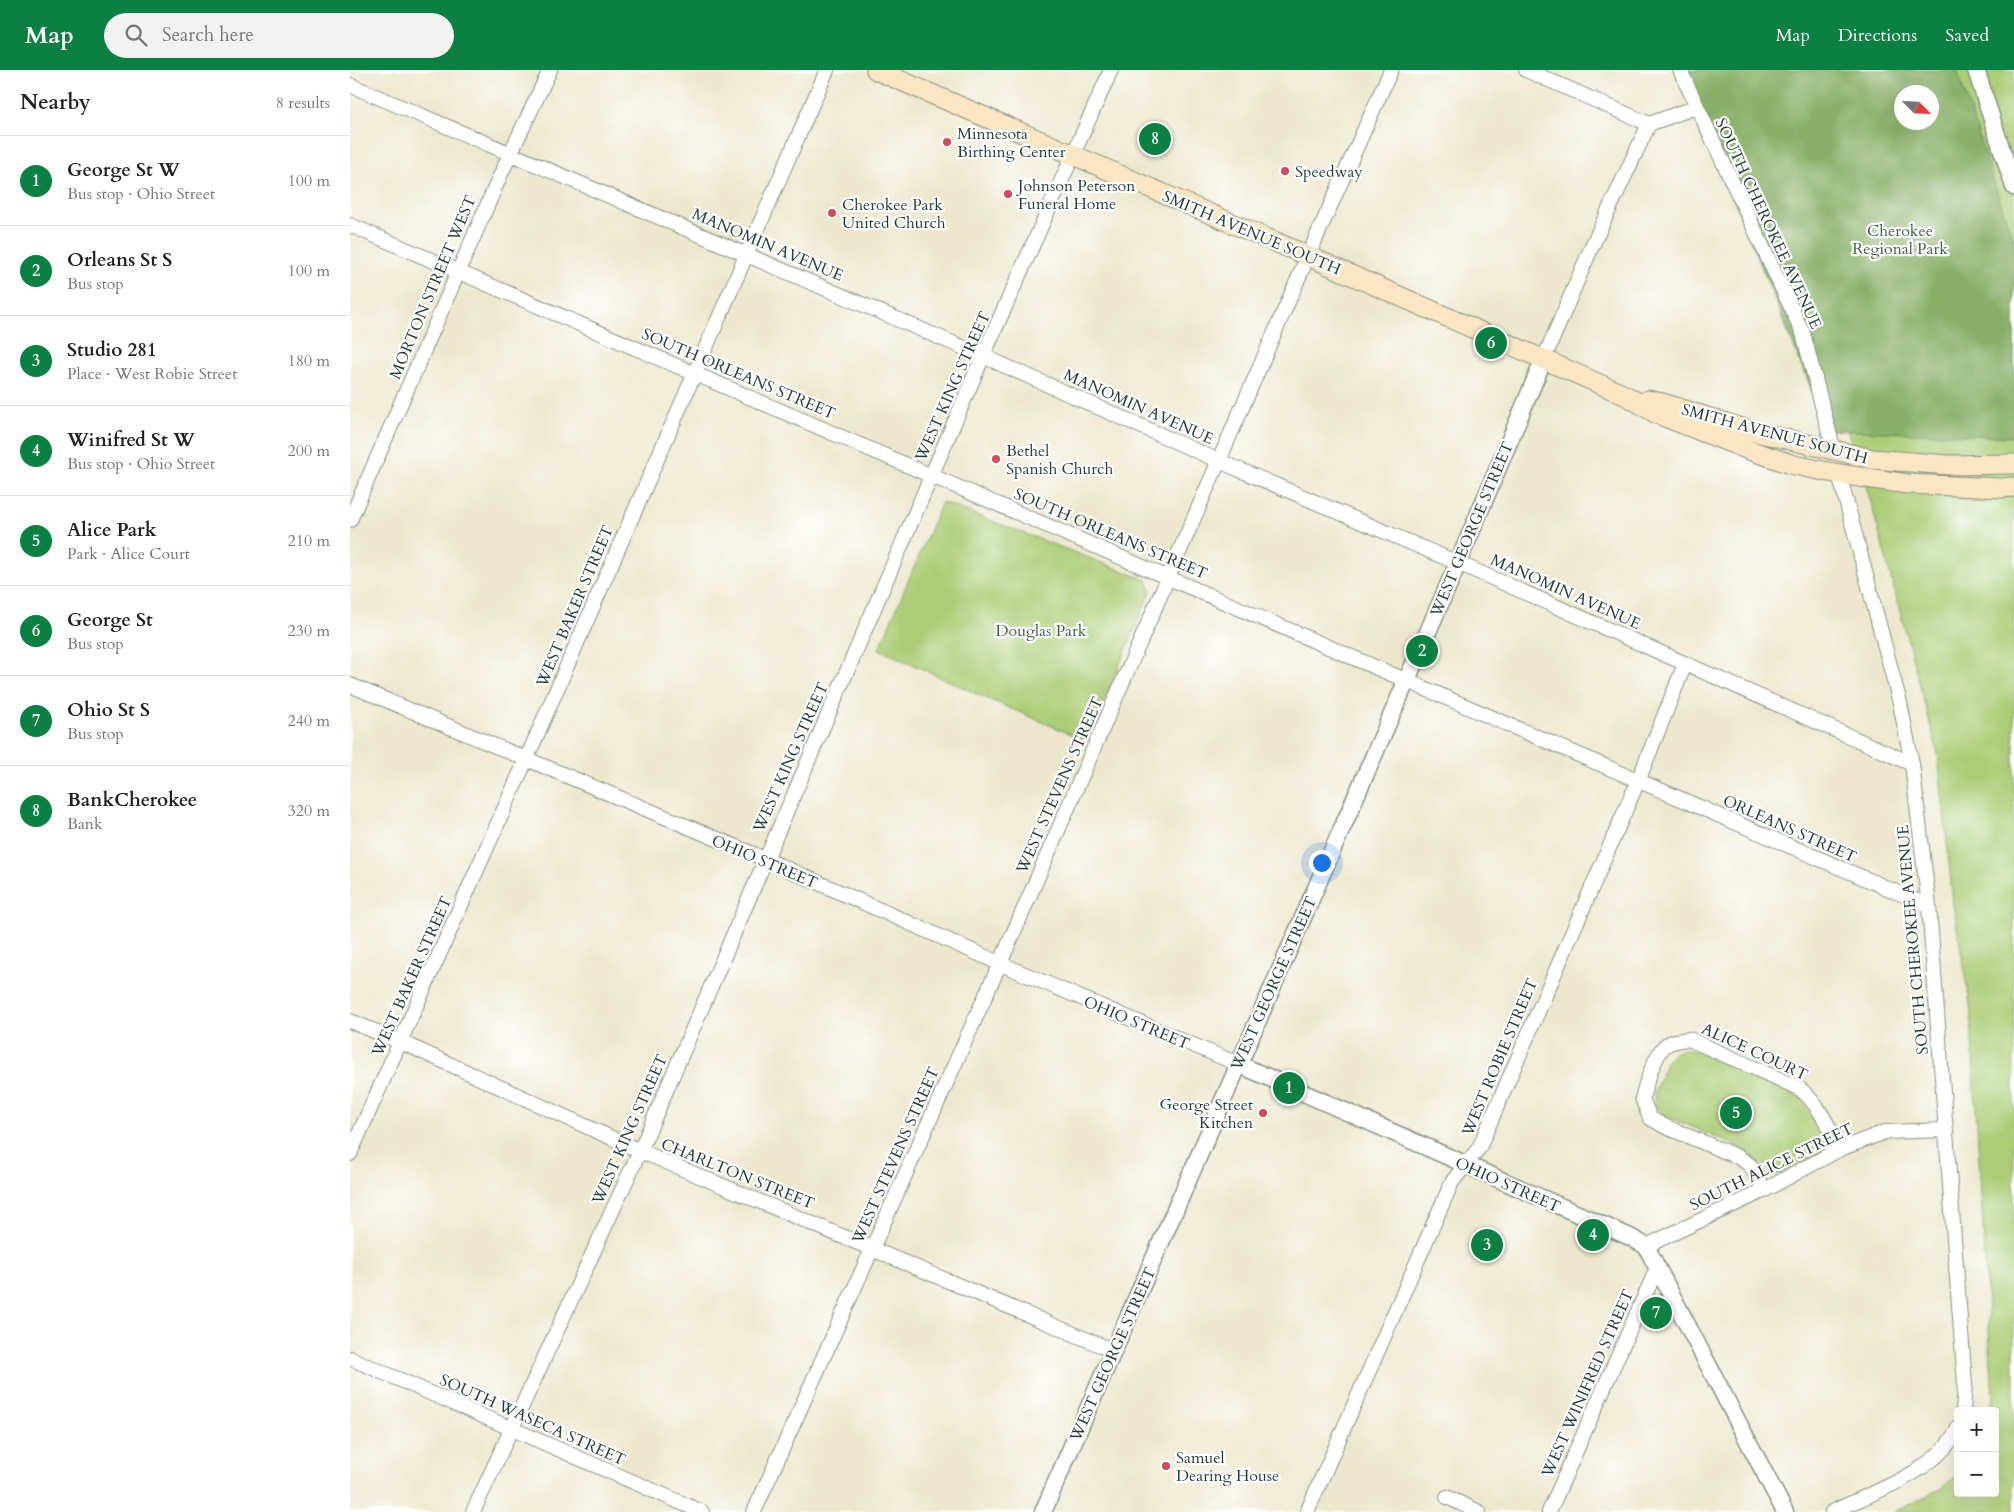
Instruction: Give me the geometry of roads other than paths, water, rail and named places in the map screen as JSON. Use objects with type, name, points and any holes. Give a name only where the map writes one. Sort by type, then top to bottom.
[{"type":"main road","name":"SMITH AVENUE SOUTH","points":[[876,70],[1627,396],[1657,414],[1746,449],[1794,465],[1908,484],[2014,487]]},
{"type":"main road","name":"SMITH AVENUE SOUTH","points":[[1627,396],[1663,403],[1752,431],[1872,459],[1948,465],[2014,464]]},
{"type":"street","name":"MORTON STREET WEST","points":[[350,520],[510,153],[550,70]]},
{"type":"street","name":"WEST BAKER STREET","points":[[350,1154],[526,760],[827,70]]},
{"type":"street","name":"WEST KING STREET","points":[[473,1512],[640,1151],[983,356],[1111,70]]},
{"type":"street","name":"WEST STEVENS STREET","points":[[754,1512],[874,1248],[1000,963],[1391,70]]},
{"type":"street","points":[[1526,70],[1649,124],[1696,106]]},
{"type":"street","name":"SOUTH CHEROKEE AVENUE","points":[[1680,70],[1803,333],[1834,451]]},
{"type":"street","points":[[1976,70],[2014,187]]},
{"type":"street","name":"MANOMIN AVENUE","points":[[350,85],[983,356],[1912,764]]},
{"type":"street","name":"WEST GEORGE STREET","points":[[1042,1512],[1458,563],[1592,246],[1649,124]]},
{"type":"street","name":"SOUTH ORLEANS STREET","points":[[350,225],[1170,577],[1638,781]]},
{"type":"street","name":"SOUTH CHEROKEE AVENUE","points":[[1839,474],[1900,703],[1912,764],[1929,906],[1965,1385],[1963,1407]]},
{"type":"street","name":"WEST ROBIE STREET","points":[[1307,1512],[1452,1182],[1479,1148],[1638,781],[1686,664]]},
{"type":"street","name":"OHIO STREET","points":[[350,685],[765,860],[1000,963],[1238,1064],[1630,1237],[1646,1246]]},
{"type":"street","name":"ORLEANS STREET","points":[[1638,781],[1929,906]]},
{"type":"street","name":"CHARLTON STREET","points":[[350,1021],[401,1042],[640,1151],[874,1248],[1114,1351]]},
{"type":"street","name":"ALICE COURT","points":[[1764,1191],[1759,1178],[1750,1166],[1738,1157],[1664,1126],[1650,1118],[1642,1098],[1658,1058],[1666,1045],[1677,1040],[1689,1040],[1798,1088],[1811,1097],[1840,1149]]},
{"type":"street","name":"SOUTH ALICE STREET","points":[[1646,1246],[1764,1191],[1840,1149],[1885,1132],[1946,1130]]},
{"type":"street","points":[[1646,1246],[1785,1512]]},
{"type":"street","name":"WEST WINIFRED STREET","points":[[1549,1512],[1657,1268]]},
{"type":"street","name":"SOUTH WASECA STREET","points":[[350,1358],[702,1512]]},
{"type":"street","points":[[1832,1512],[1926,1466],[1945,1449],[1954,1434]]},
{"type":"street","points":[[1447,1497],[1479,1512]]},
{"type":"place","name":"BankCherokee","points":[[1155,139]]},
{"type":"place","name":"Minnesota Birthing Center","points":[[947,142]]},
{"type":"place","name":"Speedway","points":[[1285,171]]},
{"type":"place","name":"Johnson Peterson Funeral Home","points":[[1008,194]]},
{"type":"place","name":"Cherokee Park United Church","points":[[832,213]]},
{"type":"place","name":"George St","points":[[1491,343]]},
{"type":"place","name":"Bethel Spanish Church","points":[[996,459]]},
{"type":"place","name":"Orleans St S","points":[[1422,651]]},
{"type":"place","name":"George St W","points":[[1289,1088]]},
{"type":"place","name":"George Street Kitchen","points":[[1263,1113]]},
{"type":"place","name":"Alice Park","points":[[1736,1113]]},
{"type":"place","name":"Winifred St W","points":[[1593,1235]]},
{"type":"place","name":"Studio 281","points":[[1487,1245]]},
{"type":"place","name":"Ohio St S","points":[[1656,1313]]},
{"type":"place","name":"Samuel Dearing House","points":[[1166,1466]]},
{"type":"park label","name":"Cherokee Regional Park","points":[[1900,239]]},
{"type":"park label","name":"Douglas Park","points":[[1041,630]]}]
